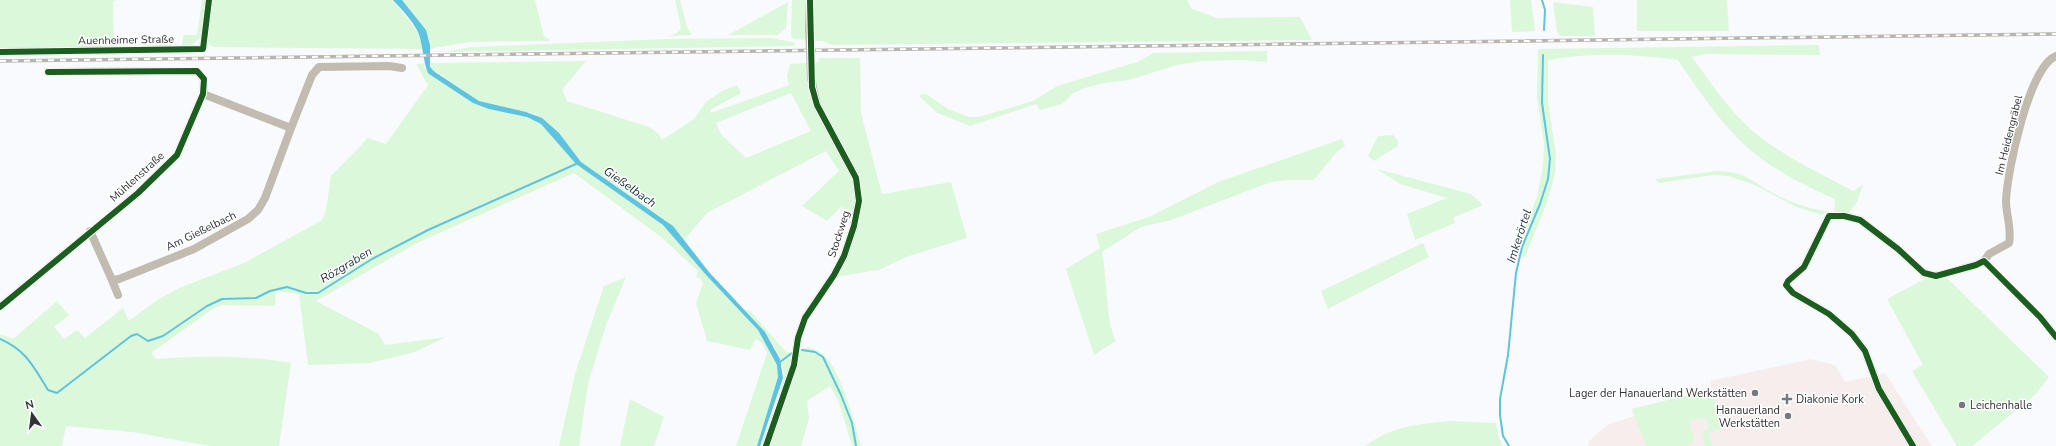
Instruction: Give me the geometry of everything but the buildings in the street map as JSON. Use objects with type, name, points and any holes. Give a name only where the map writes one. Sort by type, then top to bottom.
[{"type":"street","name":"Auenheimer Straße","points":[[0,52],[203,49],[209,0]]},
{"type":"street","name":"Stockweg","points":[[766,446],[794,365],[798,338],[805,318],[834,275],[844,256],[854,226],[859,201],[856,178],[817,105],[811,78],[810,0]]},
{"type":"street","name":"Im Heidengräbel","points":[[1984,262],[1989,254],[2009,243],[2006,199],[2012,160],[2029,95],[2044,64],[2056,56]]},
{"type":"street","name":"Am Gießelbach","points":[[112,280],[119,279],[194,249],[248,219],[258,210],[265,198],[312,75],[319,67],[389,66],[402,68]]},
{"type":"street","points":[[48,72],[196,71],[204,79],[203,94],[291,128]]},
{"type":"street","name":"Mühlenstraße","points":[[0,307],[90,231],[138,193],[177,155],[203,94]]},
{"type":"street","points":[[1913,446],[1877,384],[1871,363],[1852,334],[1829,314],[1793,293],[1786,286],[1788,280],[1800,271],[1809,259],[1829,216],[1844,216],[1860,220],[1898,249],[1924,273],[1936,276],[1976,266],[1984,262],[2040,317],[2056,337]]},
{"type":"street","points":[[90,231],[118,295]]},
{"type":"shaded area","name":"Diakonie Kork","points":[[1811,359],[1835,365],[1845,382],[1885,373],[1932,446],[1588,446],[1589,441],[1607,425],[1634,416],[1632,409],[1711,389],[1710,381]]},
{"type":"green space","points":[[0,0],[116,0],[113,2],[114,47],[0,49]]},
{"type":"green space","points":[[202,0],[206,0],[203,30],[196,41],[190,45],[182,47],[183,35],[197,35]]},
{"type":"green space","points":[[212,0],[393,0],[417,31],[424,49],[213,47],[208,43]]},
{"type":"green space","points":[[402,0],[535,0],[544,36],[551,41],[469,42],[429,49],[426,30]]},
{"type":"green space","points":[[675,0],[680,0],[687,27],[692,35],[669,36],[677,33],[681,28]]},
{"type":"green space","points":[[792,0],[807,0],[808,40],[794,39],[791,36]]},
{"type":"green space","points":[[813,0],[1187,0],[1192,9],[1217,18],[1300,17],[1312,40],[832,45],[823,41],[814,41]]},
{"type":"green space","points":[[1510,0],[1531,0],[1535,31],[1512,32]]},
{"type":"green space","points":[[1637,0],[1727,0],[1729,31],[1637,31]]},
{"type":"green space","points":[[788,2],[786,28],[778,35],[728,35]]},
{"type":"green space","points":[[1553,2],[1593,7],[1595,36],[1560,36],[1557,31]]},
{"type":"green space","points":[[772,38],[796,43],[793,46],[444,52],[472,47],[666,39]]},
{"type":"green space","points":[[1819,45],[1820,55],[1706,54],[1692,57],[1721,97],[1746,125],[1766,142],[1853,191],[1863,185],[1857,202],[1849,213],[1834,212],[1835,199],[1790,177],[1748,148],[1719,117],[1678,60],[1645,56],[1613,55],[1564,57],[1548,60],[1548,101],[1556,155],[1555,173],[1548,200],[1525,257],[1516,252],[1537,197],[1543,166],[1544,144],[1537,97],[1538,49]]},
{"type":"green space","points":[[1267,51],[1267,62],[1242,60],[1202,61],[1177,65],[1129,80],[1104,83],[1085,88],[1073,93],[1062,104],[1040,110],[1036,104],[970,126],[937,113],[920,97],[920,95],[926,94],[948,109],[969,117],[979,117],[1033,101],[1057,86],[1137,62],[1154,53]]},
{"type":"green space","points":[[819,58],[860,58],[861,113],[882,194],[951,182],[967,238],[906,257],[879,270],[835,277],[859,214],[841,207],[827,221],[802,206],[839,171],[826,151],[707,213],[684,240],[667,221],[581,162],[535,114],[479,101],[430,67],[431,63],[586,61],[562,90],[567,101],[649,127],[658,133],[662,140],[694,119],[706,102],[722,91],[737,85],[741,93],[710,110],[711,113],[789,85],[787,77],[790,64],[818,62]],"holes":[[[791,93],[811,131],[746,158],[721,134],[716,123]]]},
{"type":"green space","points":[[425,63],[424,67],[429,74],[473,103],[527,117],[541,124],[576,164],[663,225],[707,276],[758,330],[778,365],[778,377],[757,446],[736,446],[767,353],[762,343],[756,339],[750,350],[707,341],[696,303],[703,283],[700,278],[696,277],[698,271],[661,237],[574,173],[417,243],[316,301],[379,334],[385,345],[446,337],[415,352],[370,363],[308,365],[299,294],[276,291],[275,306],[222,305],[214,308],[151,353],[156,359],[241,357],[291,363],[279,446],[210,446],[132,432],[66,426],[62,446],[0,446],[0,334],[13,339],[57,301],[69,315],[54,327],[64,339],[77,330],[85,338],[123,308],[129,321],[157,300],[179,288],[244,263],[322,220],[326,210],[331,176],[368,138],[386,144],[428,85],[416,64]]},
{"type":"green space","points":[[1393,135],[1398,141],[1398,146],[1374,161],[1368,156],[1378,136]]},
{"type":"green space","points":[[1342,139],[1345,146],[1313,180],[1271,182],[1171,220],[1141,227],[1102,252],[1108,311],[1116,341],[1094,355],[1066,269],[1100,248],[1096,234],[1149,217],[1218,182]]},
{"type":"green space","points":[[1377,169],[1471,194],[1483,205],[1453,218],[1455,223],[1415,240],[1407,214],[1447,198],[1400,184]]},
{"type":"green space","points":[[1717,171],[1741,175],[1791,202],[1826,211],[1822,215],[1796,207],[1753,184],[1728,176],[1714,175],[1659,183],[1655,179]]},
{"type":"green space","points":[[1423,243],[1429,257],[1328,309],[1321,291]]},
{"type":"green space","points":[[626,277],[606,325],[588,384],[579,446],[559,446],[575,374],[604,286]]},
{"type":"green space","points":[[1928,277],[1948,279],[2049,377],[2036,394],[1972,446],[1957,446],[1912,371],[1923,365],[1887,299]]},
{"type":"green space","points":[[742,308],[751,312],[786,352],[792,353],[808,347],[824,355],[842,385],[861,446],[852,446],[839,403],[830,386],[807,401],[809,419],[801,446],[760,446],[779,395],[783,378],[783,369],[781,359],[770,340],[756,322]]},
{"type":"green space","points":[[1712,389],[1721,429],[1709,432],[1713,446],[1705,446],[1702,431],[1709,429],[1706,418],[1690,420],[1694,443],[1688,444],[1689,446],[1646,446],[1632,409]]},
{"type":"green space","points":[[630,399],[664,417],[654,446],[620,446]]},
{"type":"green space","points":[[1449,421],[1496,423],[1498,435],[1503,446],[1365,446],[1386,434],[1405,427]]},
{"type":"water","points":[[393,0],[402,0],[426,30],[430,45],[430,67],[435,72],[479,101],[526,112],[542,118],[559,133],[581,162],[673,226],[709,272],[765,332],[780,359],[783,378],[760,446],[757,446],[778,377],[777,365],[758,330],[707,276],[663,225],[576,164],[541,124],[527,117],[489,109],[473,103],[429,74],[418,32],[410,19]]},
{"type":"waterway","points":[[1542,0],[1545,10],[1544,30]]},
{"type":"waterway","name":"Imkerörtel","points":[[1509,446],[1503,436],[1500,415],[1500,399],[1508,355],[1516,273],[1522,247],[1540,204],[1548,179],[1550,159],[1542,103],[1543,55]]},
{"type":"waterway","name":"Rözgraben","points":[[0,339],[23,354],[33,366],[48,390],[57,393],[131,336],[137,334],[148,341],[163,336],[207,306],[222,299],[256,298],[270,291],[287,287],[306,293],[318,293],[372,259],[428,230],[576,164]]},
{"type":"waterway","points":[[802,350],[815,352],[823,357],[852,423],[856,446]]},
{"type":"waterway","points":[[780,362],[792,353]]},
{"type":"railway","points":[[0,61],[2056,34]]},
{"type":"cycle path","points":[[0,52],[203,49],[209,0]]},
{"type":"cycle path","points":[[766,446],[794,365],[798,338],[805,318],[834,275],[844,256],[854,226],[859,201],[856,178],[817,105],[812,87],[810,0]]},
{"type":"cycle path","points":[[0,307],[138,193],[177,155],[203,94],[204,79],[197,71],[48,72]]},
{"type":"cycle path","points":[[1913,446],[1879,389],[1865,351],[1852,334],[1829,314],[1793,293],[1786,285],[1788,281],[1804,267],[1829,216],[1844,216],[1860,220],[1898,249],[1924,273],[1936,276],[1976,265],[1984,261],[2040,317],[2056,337]]},
{"type":"place","name":"Lager der Hanauerland Werkstätten","points":[[1755,393]]},
{"type":"place","name":"Diakonie Kork","points":[[1787,399]]},
{"type":"place","name":"Leichenhalle","points":[[1962,405]]},
{"type":"place","name":"Hanauerland Werkstätten","points":[[1788,416]]},
{"type":"water label","name":"Gießelbach","points":[[630,187]]}]
